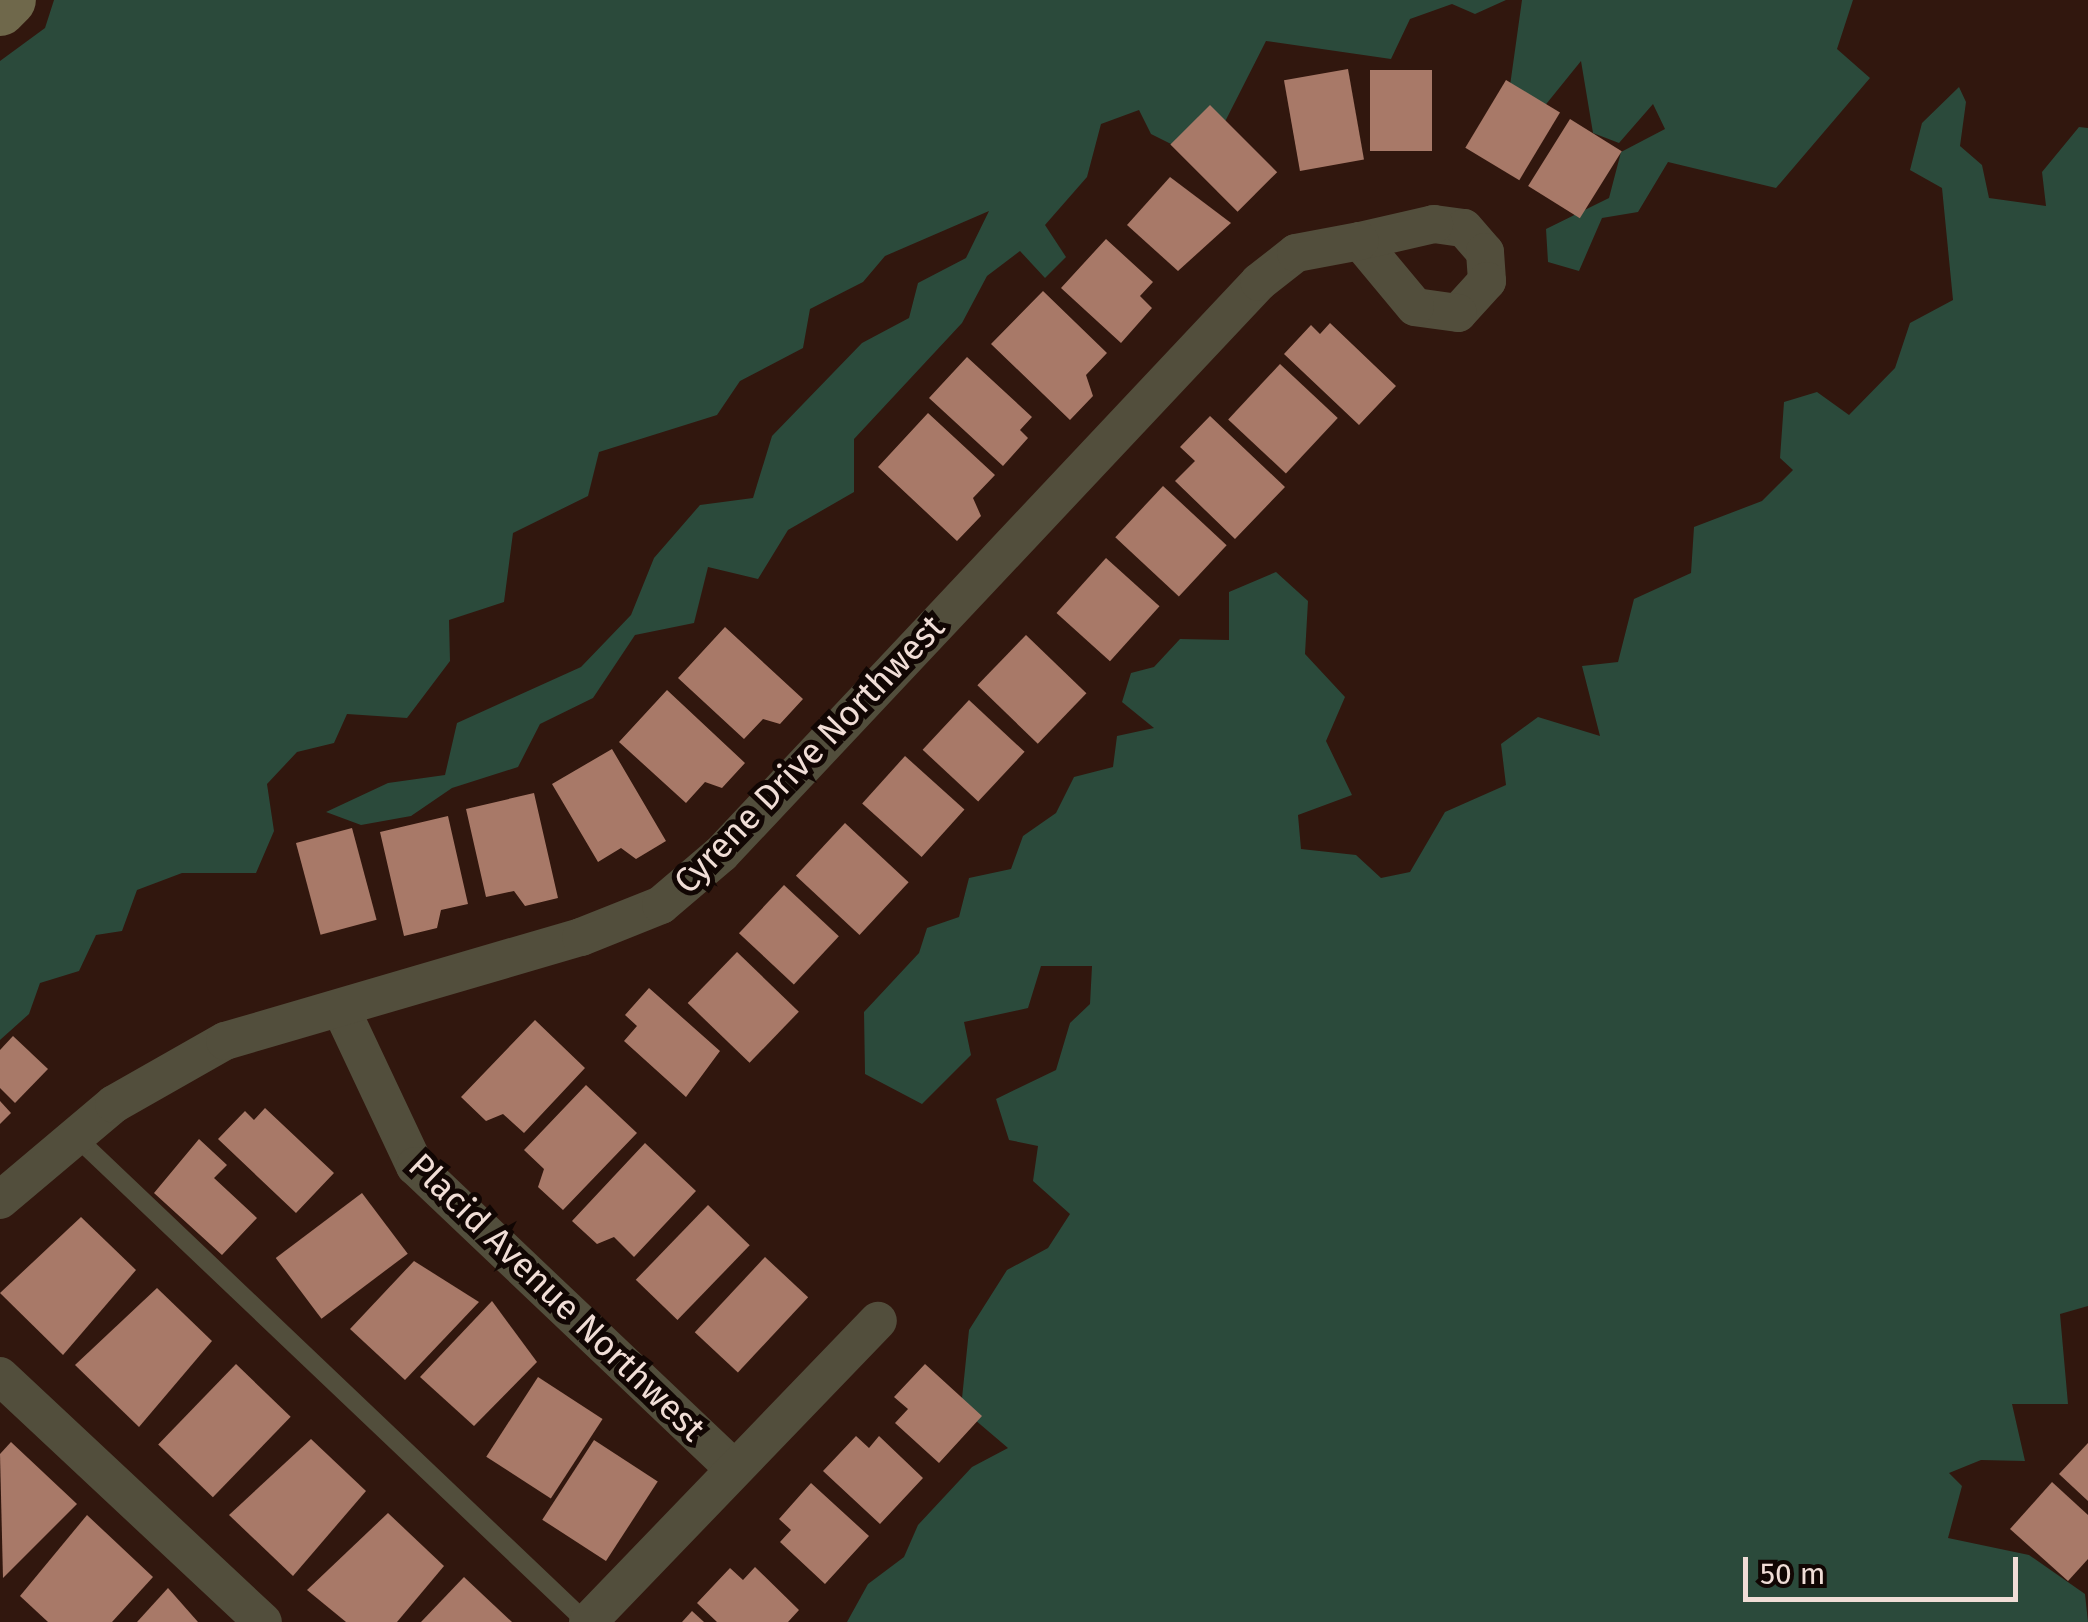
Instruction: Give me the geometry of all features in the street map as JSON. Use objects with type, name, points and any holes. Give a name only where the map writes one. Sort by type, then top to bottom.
[{"type":"main road","points":[[0,10],[10,0]]},
{"type":"street","name":"Cyrene Drive Northwest","points":[[0,1200],[75,1136],[225,1041],[341,1009],[661,905],[721,854],[1259,282],[1296,253],[1360,241]]},
{"type":"street","name":"Placid Avenue Northwest","points":[[341,1009],[414,1166],[734,1469]]},
{"type":"street","points":[[587,1622],[878,1321]]},
{"type":"street","points":[[0,1376],[264,1622]]},
{"type":"lane","points":[[75,1136],[587,1622]]},
{"type":"green space","points":[[54,0],[1506,0],[1475,14],[1452,4],[1410,19],[1391,59],[1266,41],[1205,161],[1151,134],[1139,110],[1101,124],[1087,177],[1045,225],[1066,257],[1045,278],[1020,251],[987,276],[962,323],[854,439],[854,492],[788,530],[758,579],[708,567],[694,623],[635,635],[593,698],[540,724],[518,767],[452,788],[411,816],[361,825],[326,812],[388,783],[445,775],[457,723],[581,667],[631,615],[654,558],[700,505],[753,498],[772,436],[862,343],[909,318],[918,283],[966,258],[989,211],[885,256],[863,282],[810,309],[803,348],[740,381],[717,415],[599,452],[588,496],[513,533],[504,602],[449,620],[450,661],[407,718],[347,714],[334,743],[297,752],[267,784],[274,831],[256,873],[182,873],[137,890],[122,931],[96,935],[79,971],[40,983],[29,1014],[0,1040],[0,61],[45,28]]},
{"type":"green space","points":[[1522,0],[1853,0],[1837,49],[1870,78],[1776,188],[1668,162],[1638,212],[1602,218],[1579,271],[1548,262],[1546,229],[1609,198],[1621,152],[1665,129],[1653,104],[1619,143],[1593,133],[1581,61],[1543,108],[1508,100]]},
{"type":"green space","points":[[1959,87],[1966,102],[1960,146],[1982,165],[1989,198],[2046,206],[2042,172],[2079,127],[2088,128],[2088,1306],[2060,1314],[2068,1404],[2012,1404],[2025,1461],[1981,1460],[1949,1473],[1962,1486],[1948,1538],[2029,1555],[2085,1594],[2088,1622],[847,1622],[868,1584],[904,1557],[918,1525],[972,1467],[1008,1448],[961,1408],[969,1330],[1007,1270],[1048,1248],[1070,1214],[1033,1181],[1038,1146],[1009,1140],[996,1099],[1056,1070],[1070,1023],[1090,1004],[1092,966],[1041,966],[1028,1008],[964,1022],[971,1055],[922,1104],[865,1074],[864,1012],[919,953],[927,928],[959,917],[969,878],[1011,869],[1023,836],[1056,813],[1074,777],[1113,767],[1117,736],[1154,728],[1122,702],[1131,673],[1154,667],[1180,639],[1229,640],[1229,592],[1276,572],[1308,601],[1305,654],[1345,697],[1326,741],[1352,795],[1298,815],[1301,849],[1356,855],[1381,878],[1410,872],[1445,812],[1506,785],[1501,744],[1538,717],[1600,736],[1582,666],[1618,662],[1634,599],[1691,573],[1694,527],[1762,501],[1793,470],[1780,458],[1784,402],[1817,392],[1849,415],[1895,368],[1910,323],[1953,300],[1942,188],[1910,170],[1922,123]]},
{"type":"building","points":[[1348,69],[1364,160],[1300,171],[1284,80]]},
{"type":"building","points":[[1370,70],[1432,70],[1432,151],[1370,151]]},
{"type":"building","points":[[1506,80],[1560,112],[1519,180],[1465,148]]},
{"type":"building","points":[[1210,105],[1277,172],[1238,212],[1170,145]]},
{"type":"building","points":[[1570,119],[1622,151],[1580,218],[1528,186]]},
{"type":"building","points":[[1170,177],[1231,223],[1178,271],[1127,225]]},
{"type":"building","points":[[1106,239],[1153,282],[1140,296],[1152,308],[1121,343],[1061,288]]},
{"type":"building","points":[[1043,291],[1107,353],[1086,375],[1093,396],[1070,420],[991,344]]},
{"type":"building","points":[[1330,323],[1396,386],[1359,425],[1284,354],[1311,325],[1320,334]]},
{"type":"building","points":[[967,357],[1032,417],[1020,430],[1028,438],[1003,466],[929,398]]},
{"type":"building","points":[[1280,364],[1338,418],[1286,473],[1228,420]]},
{"type":"building","points":[[928,413],[995,475],[973,498],[981,516],[957,541],[878,467]]},
{"type":"building","points":[[1210,416],[1285,487],[1235,539],[1175,481],[1195,461],[1180,447]]},
{"type":"building","points":[[1163,486],[1227,545],[1179,597],[1115,537]]},
{"type":"building","points":[[1106,558],[1160,606],[1110,661],[1056,613]]},
{"type":"building","points":[[725,627],[803,699],[780,724],[763,719],[744,739],[678,678]]},
{"type":"building","points":[[1026,635],[1086,693],[1038,744],[977,685]]},
{"type":"building","points":[[667,690],[745,763],[722,788],[705,782],[686,803],[619,742]]},
{"type":"building","points":[[969,700],[1025,752],[978,802],[923,750]]},
{"type":"building","points":[[612,749],[666,841],[636,859],[621,848],[598,862],[552,784]]},
{"type":"building","points":[[905,756],[964,810],[922,857],[862,804]]},
{"type":"building","points":[[534,793],[558,898],[525,906],[514,891],[486,897],[466,809]]},
{"type":"building","points":[[448,816],[468,904],[441,910],[437,928],[404,936],[380,832]]},
{"type":"building","points":[[845,823],[909,882],[860,935],[796,876]]},
{"type":"building","points":[[352,828],[377,920],[321,935],[296,843]]},
{"type":"building","points":[[784,885],[839,936],[794,984],[739,933]]},
{"type":"building","points":[[737,952],[799,1012],[750,1063],[688,1003]]},
{"type":"building","points":[[649,988],[720,1051],[686,1097],[624,1041],[637,1026],[625,1015]]},
{"type":"building","points":[[535,1020],[585,1068],[524,1133],[503,1114],[486,1121],[461,1097]]},
{"type":"building","points":[[13,1036],[48,1069],[15,1103],[0,1088],[0,1050]]},
{"type":"building","points":[[586,1085],[637,1133],[563,1210],[538,1187],[544,1169],[524,1150]]},
{"type":"building","points":[[0,1101],[11,1113],[0,1124]]},
{"type":"building","points":[[265,1108],[334,1173],[296,1213],[218,1139],[245,1111],[254,1120]]},
{"type":"building","points":[[199,1139],[227,1165],[214,1178],[257,1218],[222,1255],[154,1193]]},
{"type":"building","points":[[645,1143],[696,1191],[634,1257],[614,1237],[597,1244],[572,1221]]},
{"type":"building","points":[[362,1193],[408,1254],[321,1319],[276,1258]]},
{"type":"building","points":[[708,1205],[750,1245],[677,1320],[636,1280]]},
{"type":"building","points":[[81,1217],[136,1270],[63,1355],[0,1293]]},
{"type":"building","points":[[765,1257],[808,1297],[738,1373],[695,1332]]},
{"type":"building","points":[[414,1261],[479,1302],[405,1380],[350,1329]]},
{"type":"building","points":[[157,1288],[212,1341],[139,1427],[75,1365]]},
{"type":"building","points":[[492,1301],[537,1362],[474,1426],[420,1377]]},
{"type":"building","points":[[236,1364],[291,1417],[213,1497],[158,1445]]},
{"type":"building","points":[[925,1364],[982,1416],[939,1463],[895,1423],[908,1409],[894,1397]]},
{"type":"building","points":[[538,1377],[603,1419],[551,1499],[486,1457]]},
{"type":"building","points":[[856,1436],[869,1448],[879,1436],[923,1478],[880,1524],[823,1471]]},
{"type":"building","points":[[311,1439],[366,1491],[293,1576],[229,1515]]},
{"type":"building","points":[[594,1440],[658,1481],[606,1561],[542,1520]]},
{"type":"building","points":[[11,1442],[77,1504],[3,1578],[0,1454]]},
{"type":"building","points":[[2088,1443],[2088,1501],[2059,1474]]},
{"type":"building","points":[[2052,1482],[2088,1515],[2088,1559],[2068,1581],[2010,1529]]},
{"type":"building","points":[[811,1483],[869,1536],[825,1584],[780,1542],[791,1530],[779,1519]]},
{"type":"building","points":[[388,1513],[444,1566],[397,1622],[346,1622],[307,1590]]},
{"type":"building","points":[[87,1515],[153,1577],[112,1622],[48,1622],[20,1596]]},
{"type":"building","points":[[755,1567],[799,1610],[788,1622],[717,1622],[697,1603],[730,1568],[743,1580]]},
{"type":"building","points":[[464,1577],[512,1622],[421,1622]]},
{"type":"building","points":[[168,1588],[198,1622],[137,1622]]},
{"type":"building","points":[[692,1611],[704,1622],[682,1622]]}]
